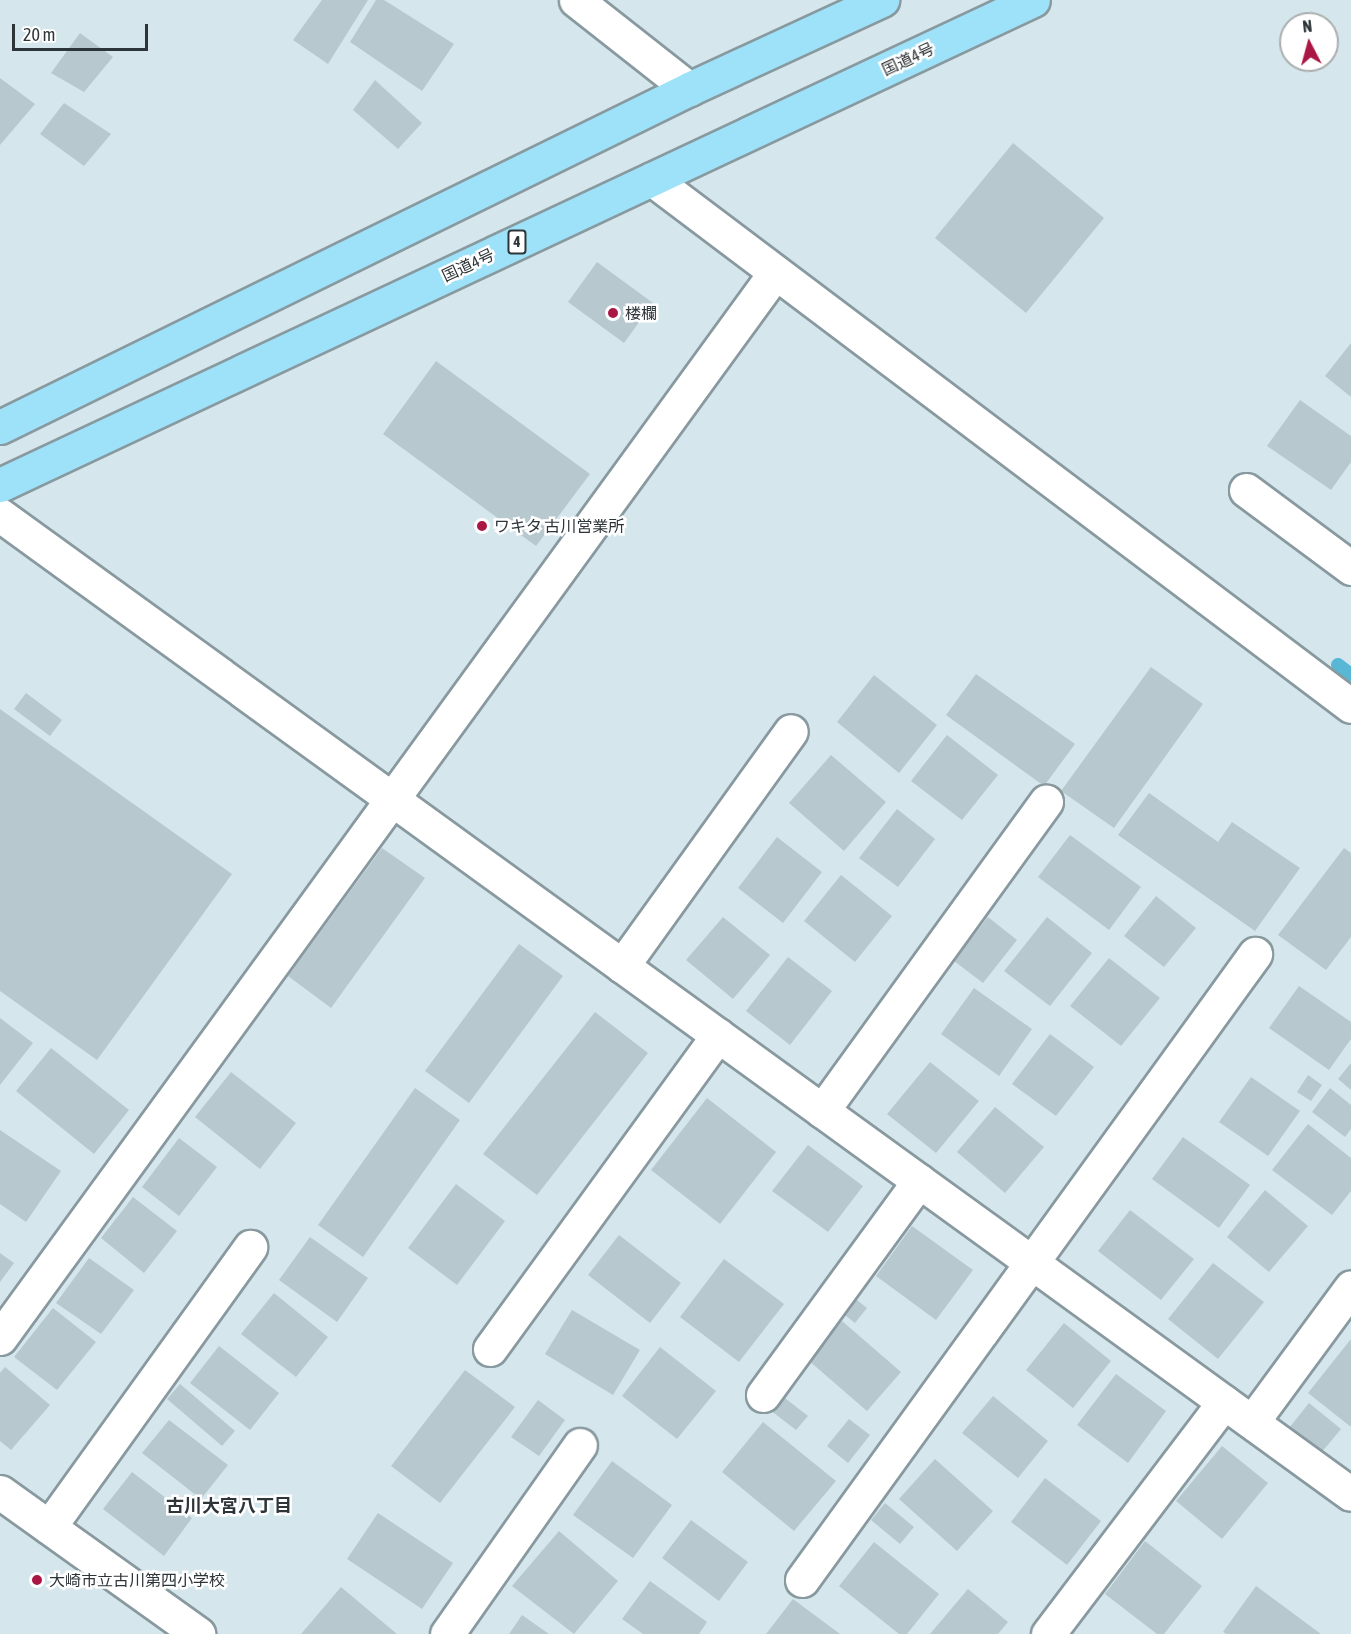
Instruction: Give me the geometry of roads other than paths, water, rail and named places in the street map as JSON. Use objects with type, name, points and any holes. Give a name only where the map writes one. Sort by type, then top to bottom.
[{"type":"highway","points":[[0,427],[689,89],[882,0]]},
{"type":"highway","name":"国道4号","points":[[0,485],[1033,0]]},
{"type":"street","points":[[576,0],[610,10],[689,89]]},
{"type":"street","points":[[652,179],[1351,706]]},
{"type":"street","points":[[0,1338],[775,273]]},
{"type":"street","points":[[1246,490],[1350,566]]},
{"type":"street","points":[[0,515],[1351,1494]]},
{"type":"street","points":[[622,966],[791,731]]},
{"type":"street","points":[[822,1111],[1046,802]]},
{"type":"street","points":[[802,1580],[1255,954]]},
{"type":"street","points":[[490,1349],[718,1035]]},
{"type":"street","points":[[763,1395],[919,1181]]},
{"type":"street","points":[[49,1527],[250,1247]]},
{"type":"street","points":[[1252,1422],[1351,1287]]},
{"type":"street","points":[[1048,1634],[1224,1401]]},
{"type":"street","points":[[447,1634],[579,1445]]},
{"type":"street","points":[[0,1492],[198,1634]]},
{"type":"waterway","points":[[1338,665],[1351,675]]},
{"type":"place","name":"楼欄","points":[[613,313]]},
{"type":"place","name":"ワキタ 古川営業所","points":[[482,526]]},
{"type":"place","name":"大崎市立古川第四小学校","points":[[37,1580]]},
{"type":"district","name":"古川大宮八丁目","points":[[229,1506]]}]
